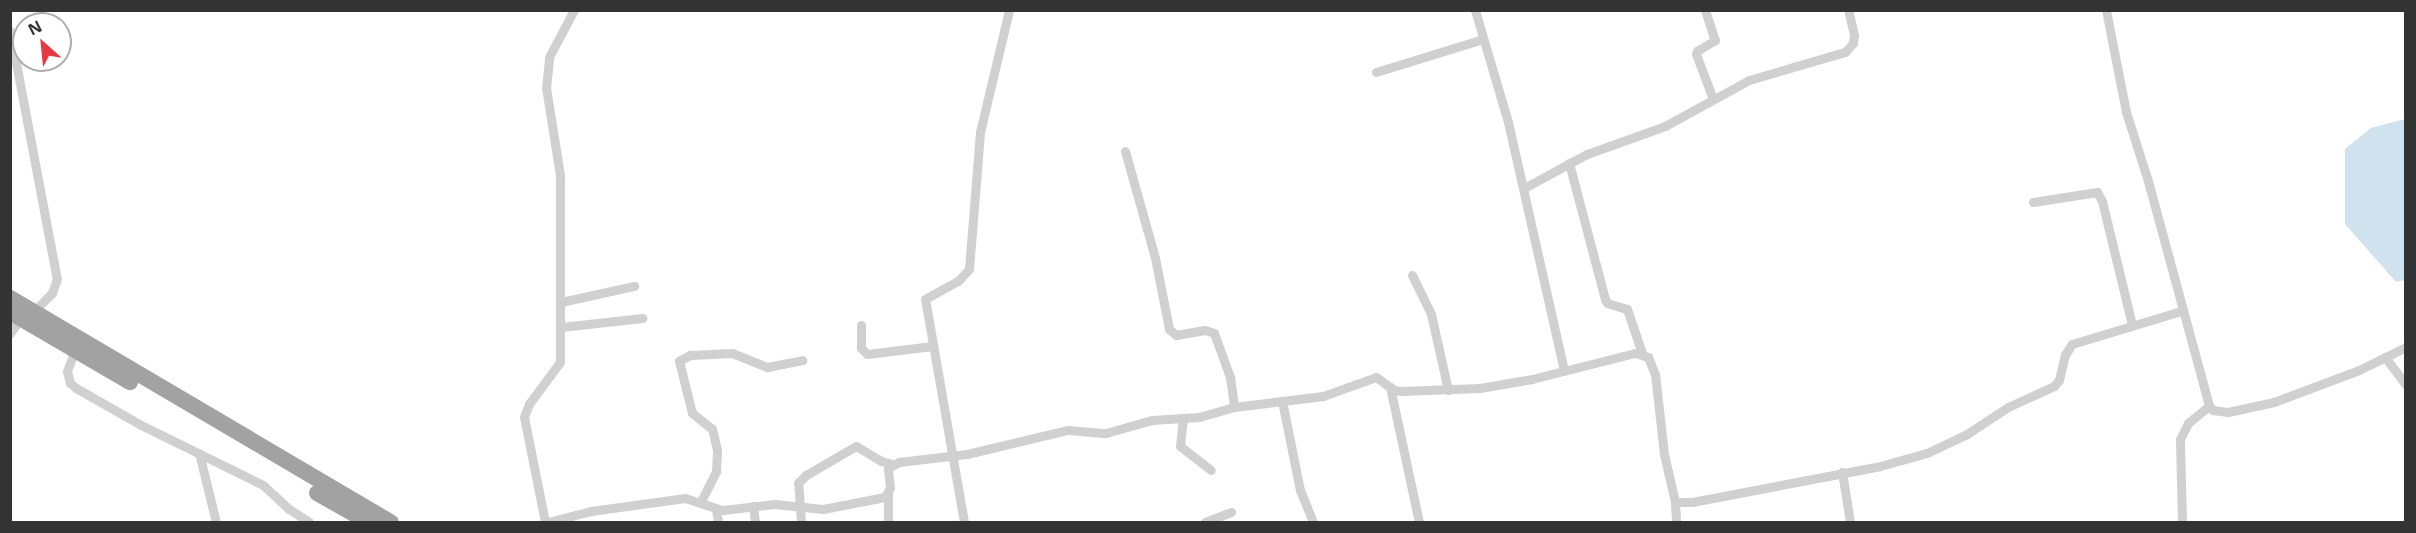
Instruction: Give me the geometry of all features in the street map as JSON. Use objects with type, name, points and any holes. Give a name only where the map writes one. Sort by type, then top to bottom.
[{"type":"highway","points":[[10,298],[22,314],[75,350],[368,522]]},
{"type":"highway","points":[[22,314],[391,522]]},
{"type":"street","points":[[574,10],[549,57],[546,88],[560,175],[560,362],[529,404],[525,417],[546,522],[581,513],[685,498],[701,501],[716,509],[775,504],[823,509],[880,500],[888,494]]},
{"type":"street","points":[[964,522],[925,299],[964,276],[970,263],[980,132],[1009,10]]},
{"type":"street","points":[[1475,10],[1508,122],[1564,370]]},
{"type":"street","points":[[1706,10],[1715,40],[1697,51],[1696,59],[1713,99]]},
{"type":"street","points":[[1524,188],[1600,149],[1665,126],[1713,99],[1769,72],[1845,52],[1852,43],[1854,35],[1848,10]]},
{"type":"street","points":[[2106,10],[2119,87],[2156,210],[2181,311],[2209,406],[2213,410],[2228,412],[2262,406],[2359,370],[2406,346]]},
{"type":"street","points":[[10,31],[57,279],[52,293],[22,314],[10,333]]},
{"type":"street","points":[[1376,72],[1483,39]]},
{"type":"street","points":[[1125,151],[1155,258],[1169,329],[1176,335],[1205,330],[1214,333],[1228,369],[1234,407]]},
{"type":"street","points":[[1569,163],[1605,299],[1611,305],[1627,309],[1642,353],[1652,364],[1657,380],[1667,475],[1675,502],[1676,522]]},
{"type":"street","points":[[2033,202],[2097,192],[2103,201],[2132,325]]},
{"type":"street","points":[[1412,274],[1431,314],[1448,390]]},
{"type":"street","points":[[561,302],[634,286]]},
{"type":"street","points":[[1675,502],[1692,502],[1914,458],[1967,434],[2008,407],[2054,386],[2059,380],[2065,356],[2072,344],[2181,311]]},
{"type":"street","points":[[561,327],[643,318]]},
{"type":"street","points":[[861,325],[861,348],[867,354],[933,346]]},
{"type":"street","points":[[75,350],[67,371],[68,377],[76,388],[263,485],[289,509],[309,522]]},
{"type":"street","points":[[801,522],[798,483],[851,448],[861,447],[876,459],[892,464],[953,457],[1068,430],[1106,433],[1152,420],[1183,418],[1234,407],[1323,396],[1376,377],[1390,387],[1401,391],[1504,385],[1626,354],[1642,353]]},
{"type":"street","points":[[701,501],[716,471],[717,450],[712,429],[692,413],[680,361],[690,355],[732,354],[767,367],[802,360]]},
{"type":"street","points":[[2385,357],[2406,385]]},
{"type":"street","points":[[1390,387],[1419,522]]},
{"type":"street","points":[[1282,401],[1300,490],[1314,522]]},
{"type":"street","points":[[2182,522],[2180,438],[2188,423],[2209,406]]},
{"type":"street","points":[[1183,418],[1180,446],[1211,470]]},
{"type":"street","points":[[198,453],[216,522]]},
{"type":"street","points":[[888,522],[888,473],[892,464]]},
{"type":"street","points":[[1842,472],[1850,522]]},
{"type":"street","points":[[753,506],[755,522]]},
{"type":"street","points":[[716,509],[718,522]]},
{"type":"street","points":[[1205,522],[1231,512]]},
{"type":"water","points":[[2405,119],[2405,280],[2396,282],[2345,224],[2345,149],[2371,128]]}]
